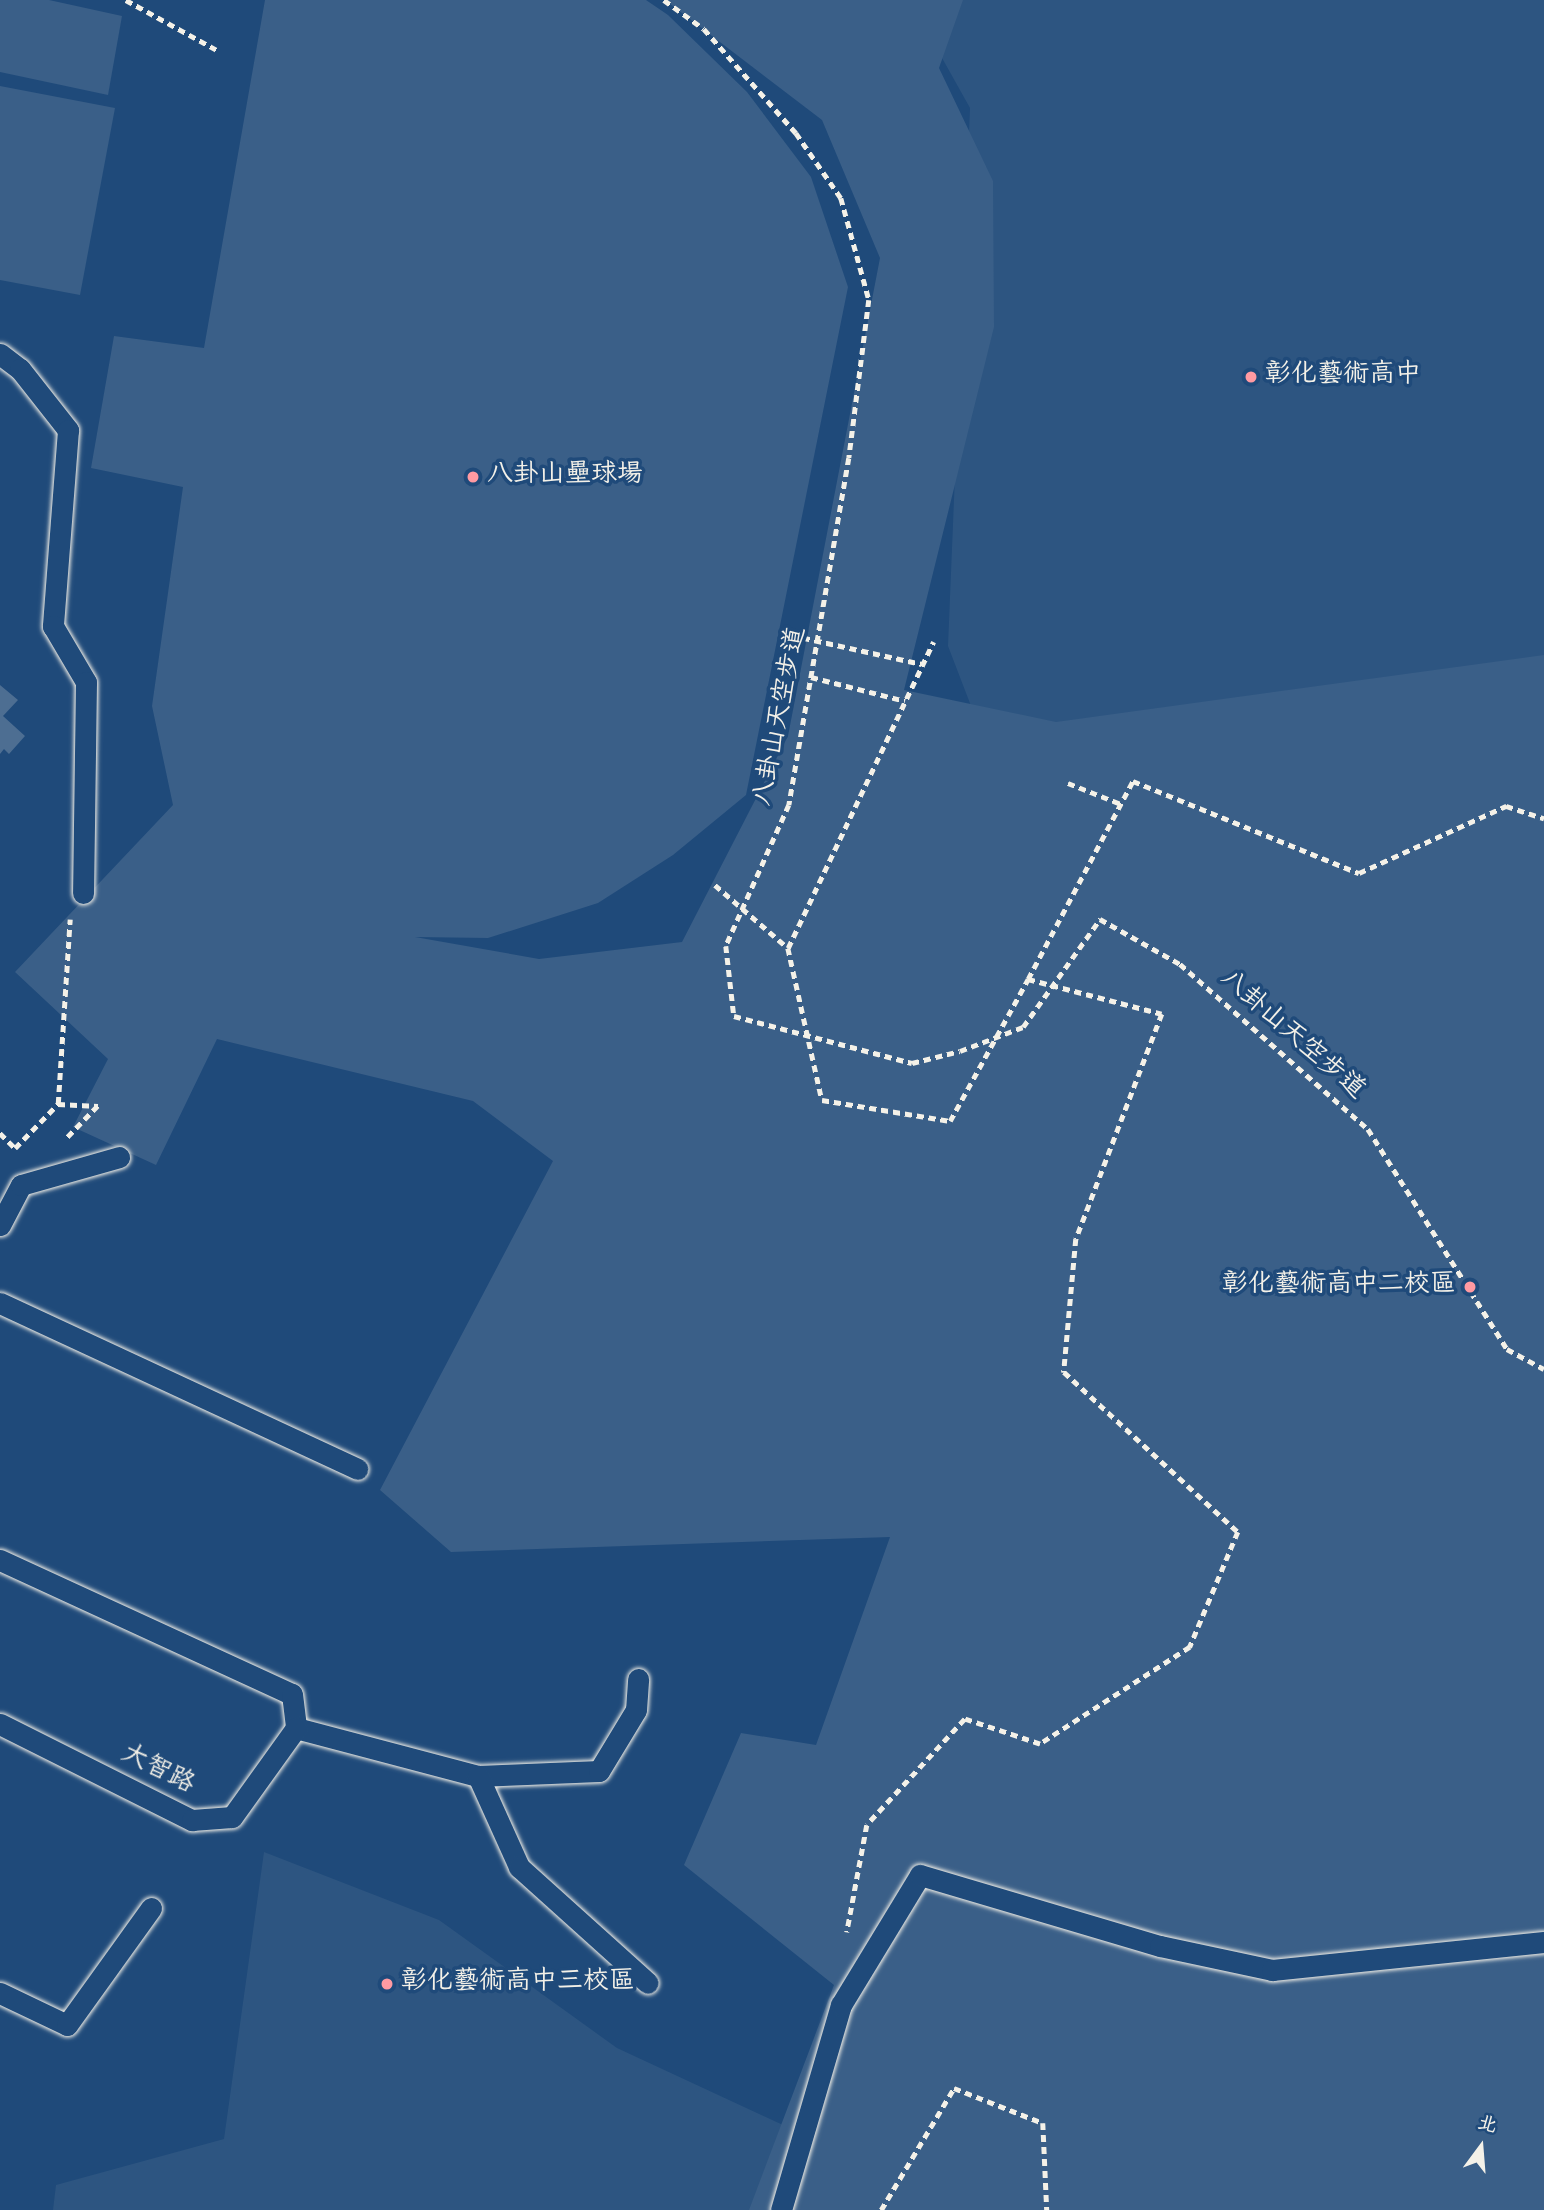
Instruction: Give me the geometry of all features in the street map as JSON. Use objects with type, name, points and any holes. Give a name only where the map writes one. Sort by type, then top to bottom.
[{"type":"lane","points":[[0,354],[20,369],[68,430],[53,626],[86,682],[76,902]]},
{"type":"lane","points":[[0,1225],[21,1185],[119,1157]]},
{"type":"lane","points":[[0,1303],[357,1469]]},
{"type":"lane","points":[[0,1560],[292,1694],[296,1728],[478,1776],[599,1771],[636,1710],[638,1679]]},
{"type":"lane","name":"大智路","points":[[0,1724],[192,1820],[232,1817],[296,1728]]},
{"type":"lane","points":[[478,1776],[519,1867],[648,1983]]},
{"type":"lane","points":[[781,2210],[841,2004],[920,1875],[1160,1946],[1272,1970],[1544,1942]]},
{"type":"lane","points":[[0,1993],[67,2025],[151,1908]]},
{"type":"path","points":[[126,0],[217,50]]},
{"type":"path","name":"八卦山天空步道","points":[[664,0],[704,29],[796,133],[841,198],[869,300],[849,458],[789,805],[726,946],[734,1017],[912,1063],[960,1051],[1023,1027],[1100,919],[1180,964],[1368,1129],[1507,1349],[1544,1368]]},
{"type":"path","points":[[790,635],[922,664]]},
{"type":"path","points":[[788,948],[933,642]]},
{"type":"path","points":[[811,677],[905,701]]},
{"type":"path","points":[[715,885],[788,948],[822,1100],[950,1121],[1133,781],[1359,873],[1506,806],[1544,818]]},
{"type":"path","points":[[1068,783],[1121,804]]},
{"type":"path","points":[[0,1133],[15,1149],[58,1104],[76,902]]},
{"type":"path","points":[[869,1955],[844,1948],[867,1825],[965,1719],[1040,1744],[1190,1647],[1238,1532],[1064,1372],[1076,1239],[1162,1014],[1028,979]]},
{"type":"path","points":[[58,1104],[98,1106],[59,1145]]},
{"type":"path","points":[[881,2210],[954,2088],[1043,2123],[1047,2210]]},
{"type":"shaded area","points":[[0,0],[49,0],[122,16],[108,95],[0,72]]},
{"type":"shaded area","points":[[265,0],[646,0],[668,15],[747,92],[811,177],[848,287],[746,795],[673,855],[598,903],[488,938],[415,937],[539,959],[682,942],[788,736],[880,258],[822,120],[665,0],[963,0],[939,68],[993,181],[994,327],[904,690],[1056,722],[1544,655],[1544,2210],[749,2210],[834,1985],[684,1865],[741,1733],[816,1745],[890,1537],[451,1552],[380,1490],[553,1161],[473,1101],[217,1039],[156,1165],[73,1127],[108,1059],[15,972],[173,805],[152,706],[183,487],[91,468],[114,336],[204,348]]},
{"type":"shaded area","name":"彰化藝術高中","points":[[954,0],[1544,0],[1544,779],[1058,747],[971,706],[948,646],[970,108],[937,49]]},
{"type":"shaded area","points":[[0,86],[115,108],[80,295],[0,280]]},
{"type":"shaded area","name":"彰化藝術高中三校區","points":[[264,1852],[439,1920],[617,2048],[966,2210],[53,2210],[56,2185],[224,2139]]},
{"type":"building","points":[[0,685],[18,700],[3,716],[25,736],[9,754],[4,749],[0,754]]},
{"type":"place","name":"彰化藝術高中","points":[[1251,377]]},
{"type":"place","name":"八卦山壘球場","points":[[473,477]]},
{"type":"place","name":"彰化藝術高中二校區","points":[[1470,1287]]},
{"type":"place","name":"彰化藝術高中三校區","points":[[387,1984]]}]
